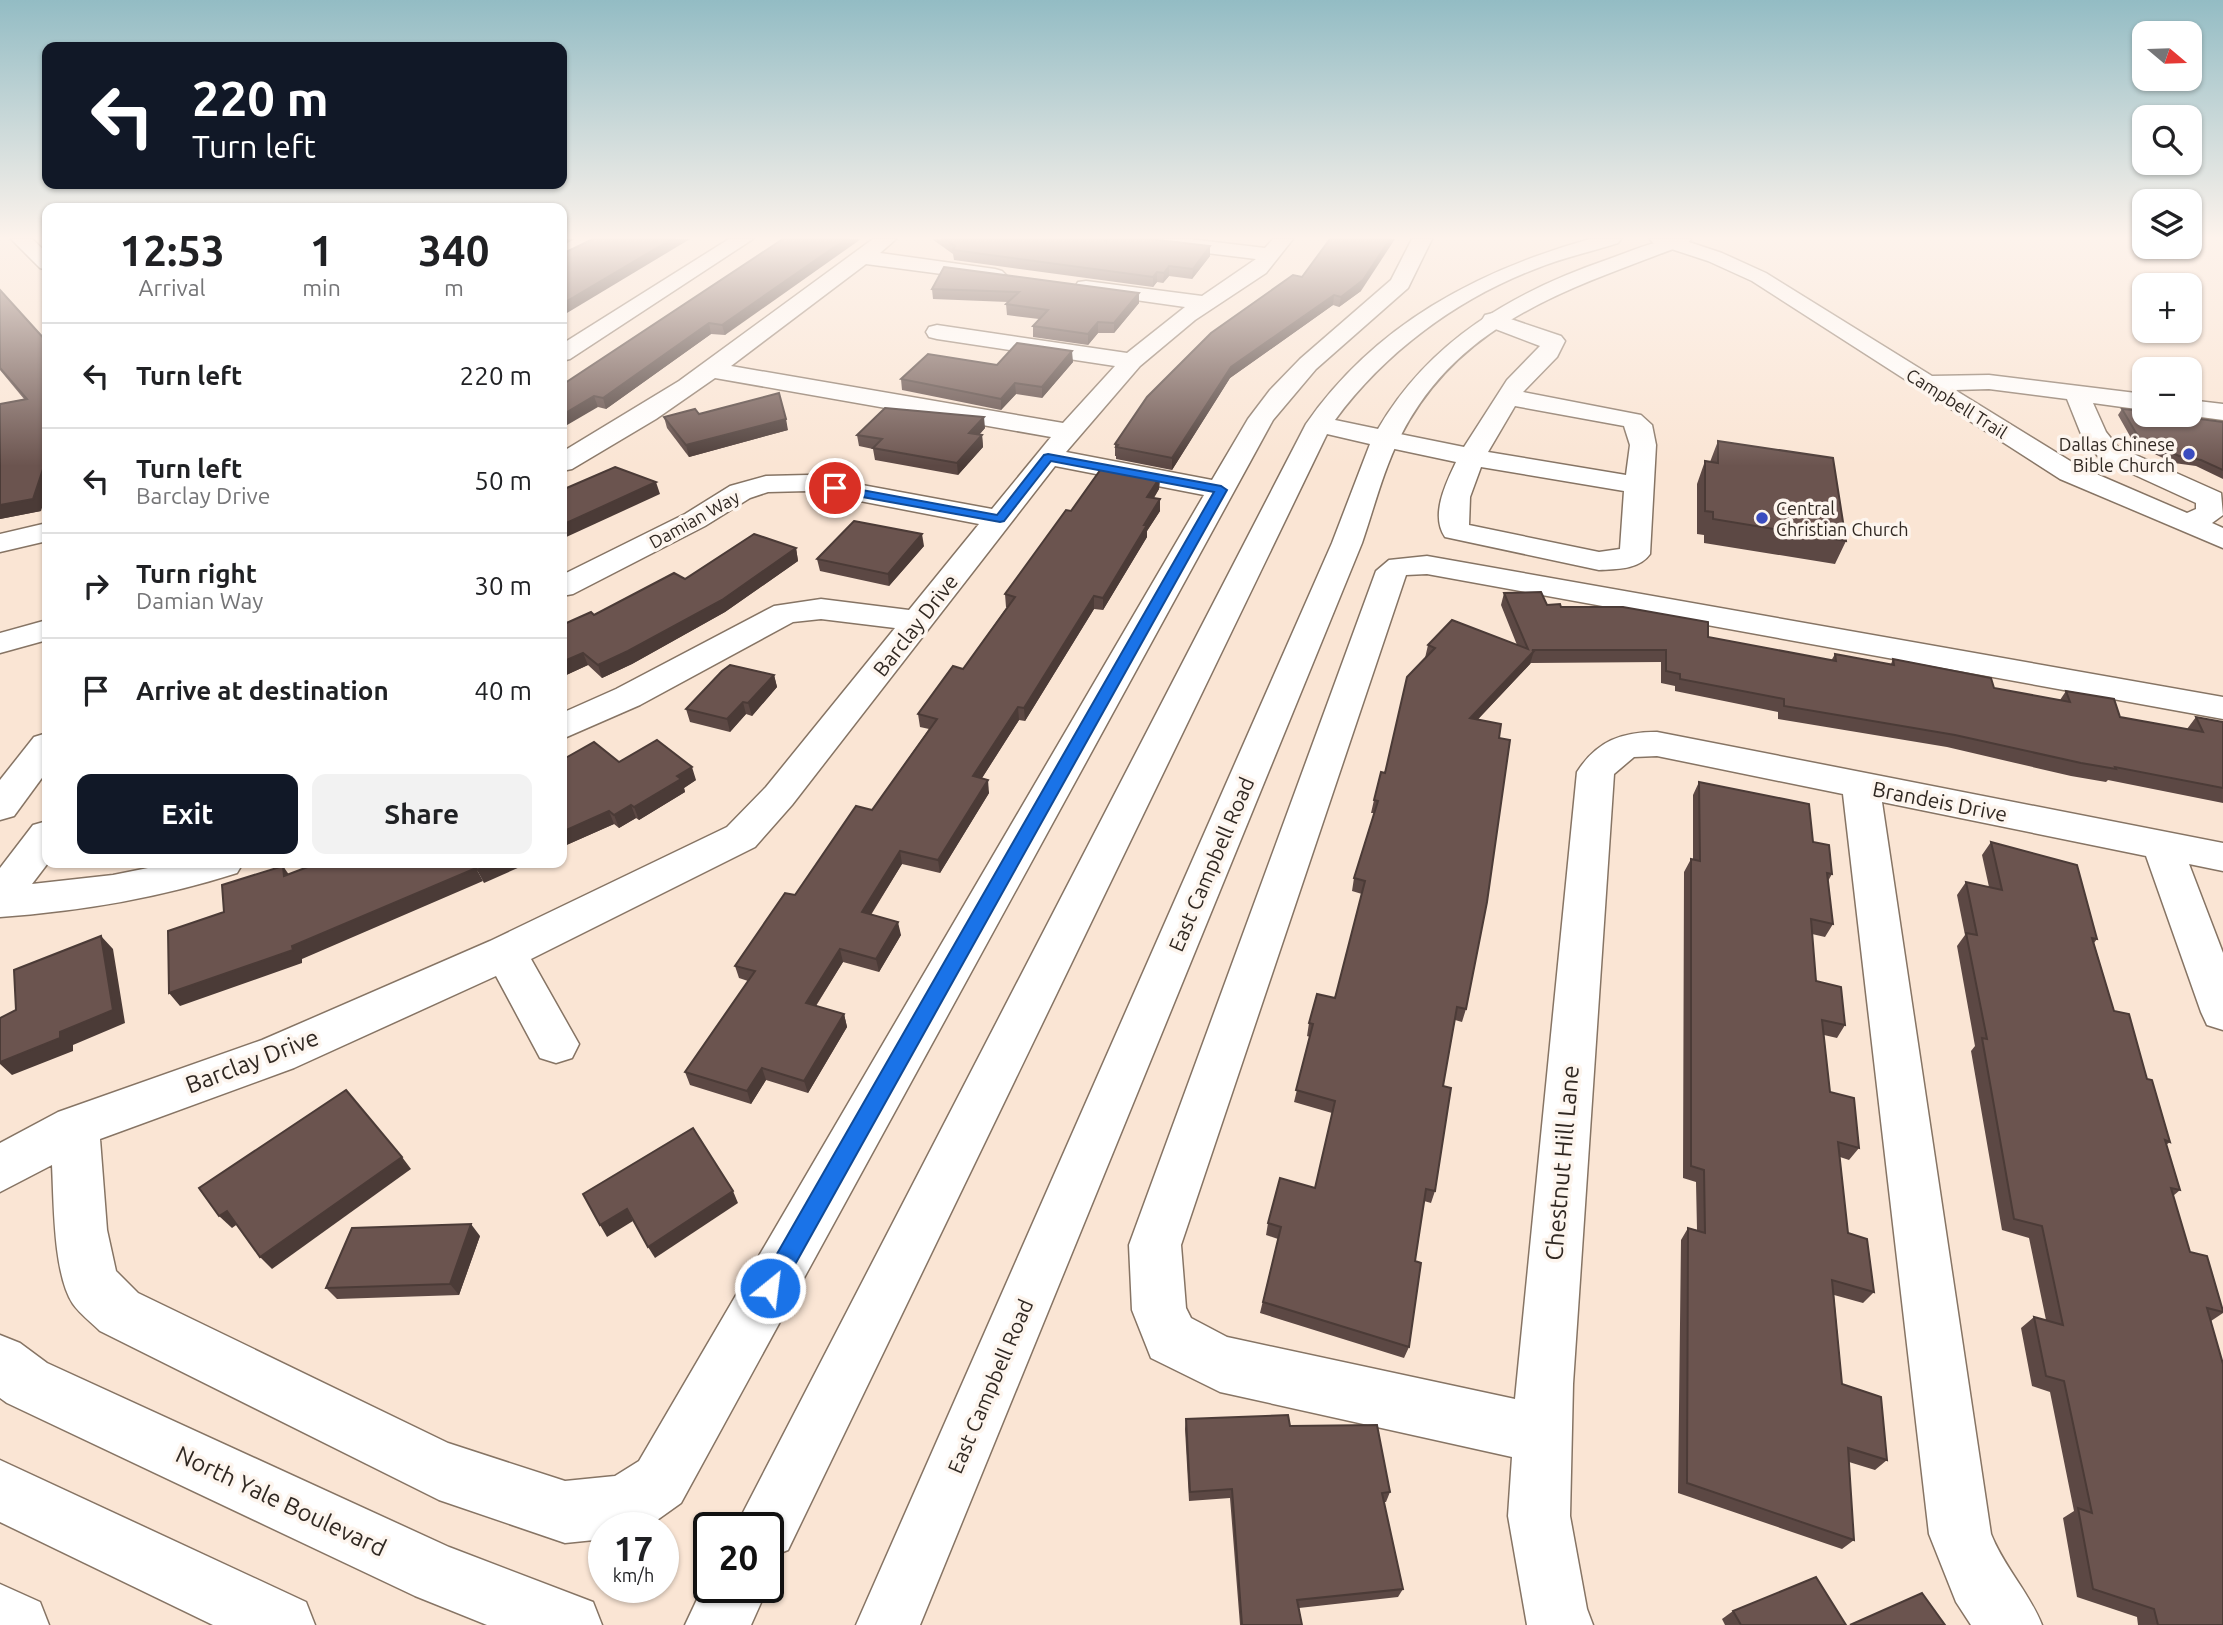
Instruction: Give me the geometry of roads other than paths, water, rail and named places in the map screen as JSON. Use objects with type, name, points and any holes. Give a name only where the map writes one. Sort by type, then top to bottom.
[{"type":"street","points":[[567,351],[624,315]]},
{"type":"street","points":[[567,460],[608,438],[709,370],[784,315]]},
{"type":"street","name":"Barclay Drive","points":[[0,1169],[75,1127],[278,1054],[505,953],[741,837],[779,796],[1059,445],[1132,360],[1191,315]]},
{"type":"street","points":[[75,1127],[81,1230],[92,1285],[119,1312],[439,1470],[565,1512],[625,1506],[660,1482],[1221,490],[1279,395],[1308,364],[1364,315]]},
{"type":"street","points":[[774,1512],[1319,424],[1359,372],[1434,315]]},
{"type":"street","name":"East Campbell Road","points":[[888,1625],[1348,543],[1385,439],[1412,394],[1446,358],[1502,315]]},
{"type":"street","name":"Campbell Trail","points":[[1819,315],[2070,473],[2223,539]]},
{"type":"street","points":[[1493,320],[1553,341],[1551,353],[1535,364],[1509,397],[1470,457],[1450,519],[1455,531],[1599,561],[1623,559],[1634,554],[1637,485],[1643,445],[1639,425],[1632,420],[1509,397]]},
{"type":"street","points":[[937,332],[1132,360]]},
{"type":"street","points":[[709,370],[1059,445],[1221,490]]},
{"type":"street","points":[[1926,383],[1989,382],[2132,401]]},
{"type":"street","points":[[2077,394],[2094,434],[2109,453],[2211,499],[2210,513],[2188,524]]},
{"type":"street","points":[[2202,410],[2223,412]]},
{"type":"street","points":[[1319,424],[1470,457],[1637,485]]},
{"type":"street","name":"Damian Way","points":[[567,584],[695,520],[740,492],[766,484],[808,483],[1000,519]]},
{"type":"street","points":[[0,543],[42,533]]},
{"type":"street","points":[[1542,1434],[1220,1364],[1171,1338],[1159,1310],[1155,1245],[1391,570],[1400,566],[1427,565],[2223,708]]},
{"type":"street","points":[[567,725],[628,697],[785,613],[821,609],[918,621]]},
{"type":"street","points":[[0,643],[42,631]]},
{"type":"street","name":"Chestnut Hill Lane","points":[[1561,1625],[1556,1617],[1539,1516],[1544,1384],[1596,772],[1612,751],[1631,743],[1657,744]]},
{"type":"street","name":"Brandeis Drive","points":[[1657,744],[2223,858]]},
{"type":"street","points":[[0,807],[42,752]]},
{"type":"street","points":[[1861,785],[1960,1534],[1978,1580],[2010,1625]]},
{"type":"street","points":[[0,900],[42,842]]},
{"type":"street","points":[[2162,845],[2223,1012]]},
{"type":"street","points":[[0,900],[65,898],[133,887],[204,868]]},
{"type":"street","points":[[505,953],[556,1044]]},
{"type":"street","name":"North Yale Boulevard","points":[[0,1363],[27,1383],[425,1568],[569,1625]]},
{"type":"street","points":[[0,1490],[282,1625]]},
{"type":"street","points":[[718,1625],[728,1603]]},
{"type":"street","points":[[0,1616],[17,1625]]},
{"type":"place","name":"Dallas Chinese Bible Church","points":[[2189,454]]},
{"type":"place","name":"Central Christian Church","points":[[1762,518]]}]
